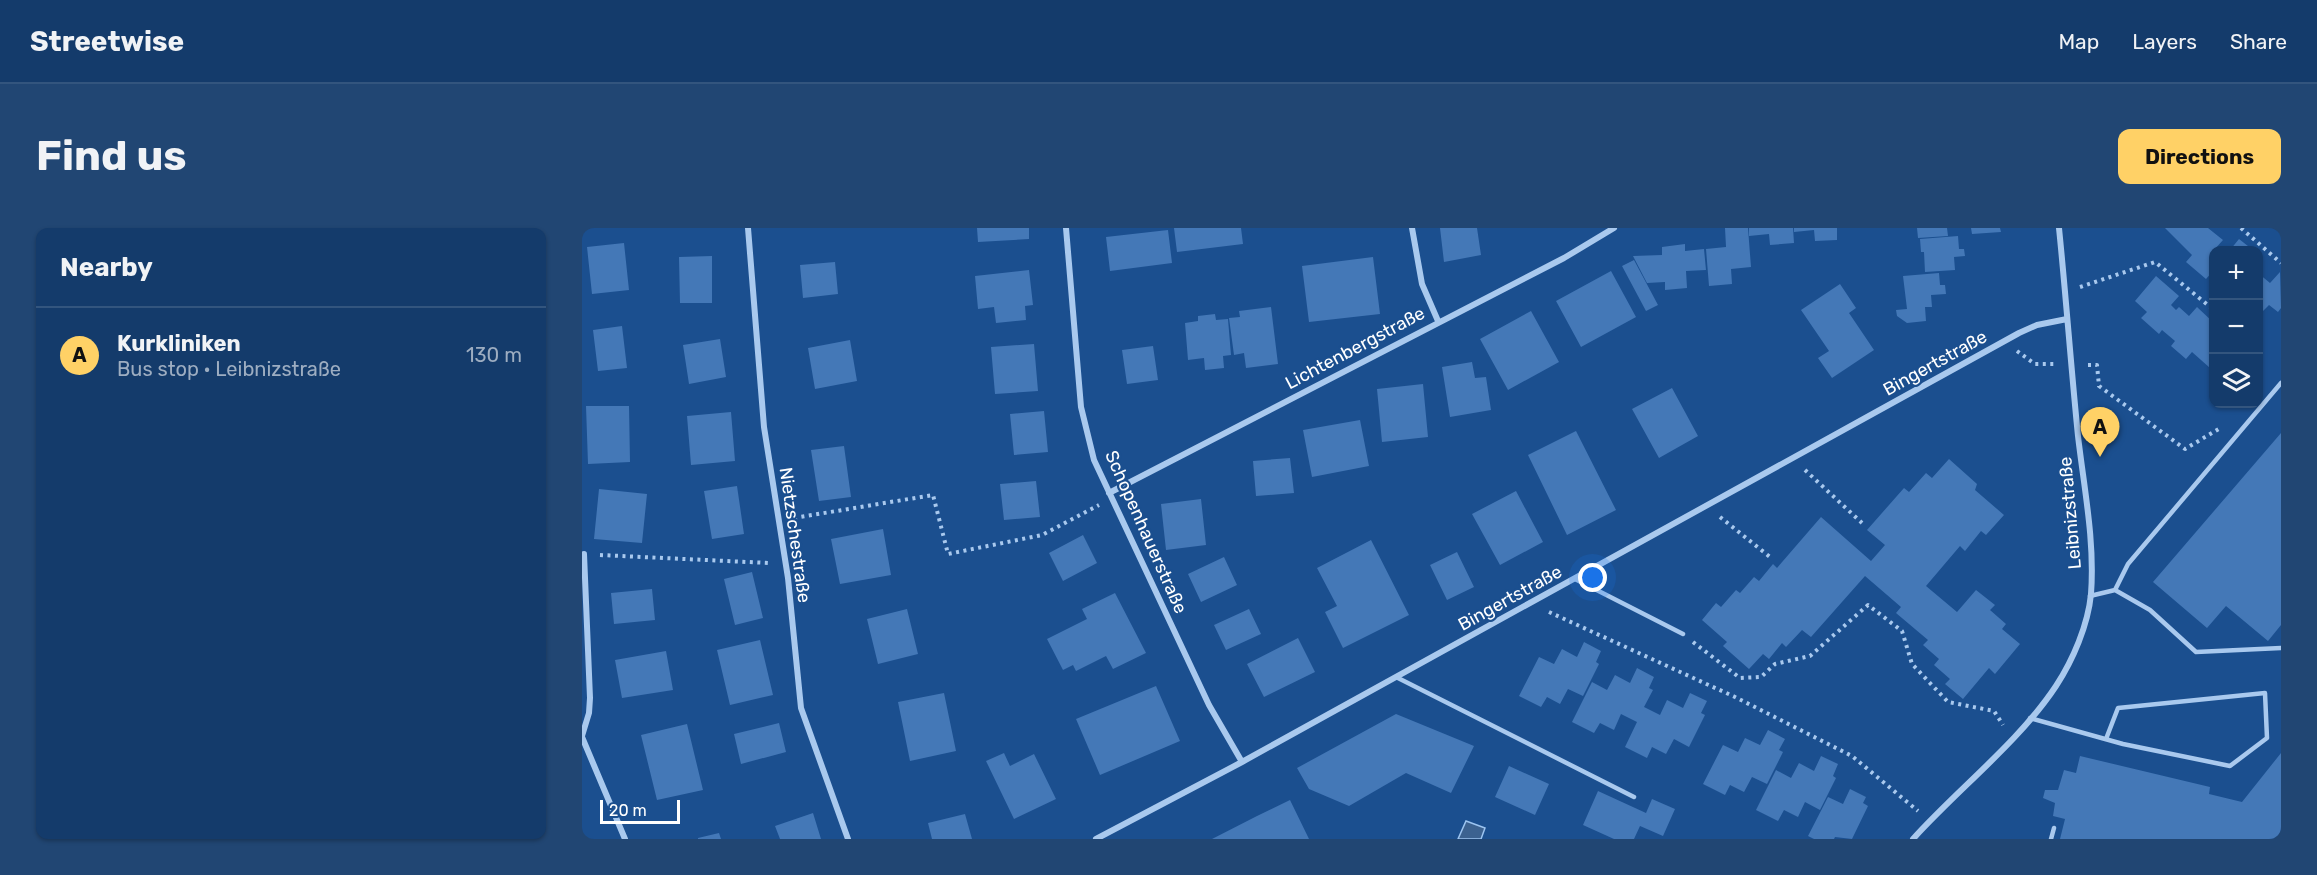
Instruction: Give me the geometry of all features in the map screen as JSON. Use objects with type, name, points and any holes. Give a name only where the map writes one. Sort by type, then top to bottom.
[{"type":"street","name":"Nietzschestraße","points":[[748,228],[764,427],[785,564],[801,708],[848,839]]},
{"type":"street","name":"Schopenhauerstraße","points":[[1066,228],[1081,407],[1094,460],[1209,705],[1242,762]]},
{"type":"street","points":[[1412,228],[1422,284],[1438,321]]},
{"type":"street","name":"Lichtenbergstraße","points":[[1109,493],[1438,321],[1564,258],[1614,228]]},
{"type":"street","name":"Leibnizstraße","points":[[1913,839],[2012,738],[2055,687],[2073,656],[2084,624],[2090,596],[2093,553],[2067,319],[2060,228]]},
{"type":"street","name":"Bingertstraße","points":[[1096,839],[1242,762],[2019,333],[2037,325],[2067,319]]},
{"type":"street","points":[[584,554],[590,698],[589,713],[582,737],[625,839]]},
{"type":"lane","points":[[2115,591],[2128,564],[2281,383]]},
{"type":"lane","points":[[1575,579],[1683,634]]},
{"type":"lane","points":[[2090,596],[2115,591],[2150,610],[2196,652],[2281,648]]},
{"type":"lane","points":[[1396,677],[1634,796]]},
{"type":"lane","points":[[2030,718],[2106,739],[2230,766],[2267,738],[2265,693],[2118,708],[2106,739]]},
{"type":"lane","points":[[2051,839],[2054,828]]},
{"type":"path","points":[[2241,228],[2281,263]]},
{"type":"path","points":[[2066,292],[2155,262],[2209,306]]},
{"type":"path","points":[[2097,365],[2099,386],[2185,449],[2224,426]]},
{"type":"path","points":[[1794,459],[1862,523]]},
{"type":"path","points":[[778,520],[933,495],[948,554],[1042,535],[1097,508],[1109,493]]},
{"type":"path","points":[[1707,507],[1770,557]]},
{"type":"path","points":[[584,554],[785,564]]},
{"type":"path","points":[[1530,604],[1735,698],[1852,756],[1930,821]]},
{"type":"path","points":[[1683,634],[1740,678],[1761,677],[1775,664],[1810,656],[1868,605],[1902,631],[1912,664],[1948,702],[1994,711],[2012,738]]},
{"type":"water","points":[[1466,821],[1485,828],[1481,839],[1458,839]]},
{"type":"building","points":[[977,228],[1029,228],[1029,239],[978,242]]},
{"type":"building","points":[[1174,228],[1241,228],[1243,244],[1177,252]]},
{"type":"building","points":[[1440,228],[1477,228],[1481,255],[1444,262]]},
{"type":"building","points":[[1725,228],[1748,228],[1751,267],[1731,269],[1732,284],[1709,286],[1706,249],[1726,247]]},
{"type":"building","points":[[1749,228],[1793,228],[1794,243],[1770,245],[1769,234],[1749,236]]},
{"type":"building","points":[[1794,228],[1837,228],[1837,240],[1815,241],[1814,230],[1794,232]]},
{"type":"building","points":[[1917,228],[1947,228],[1948,236],[1918,238]]},
{"type":"building","points":[[1971,228],[2000,228],[2001,232],[1972,234]]},
{"type":"building","points":[[2165,228],[2208,228],[2223,240],[2218,246],[2209,246],[2209,276],[2206,279],[2186,262],[2192,255]]},
{"type":"building","points":[[1168,230],[1172,263],[1110,271],[1106,237]]},
{"type":"building","points":[[1958,236],[1959,249],[1964,249],[1965,256],[1954,257],[1955,270],[1925,272],[1924,252],[1921,252],[1920,239]]},
{"type":"building","points":[[2239,239],[2248,246],[2233,246]]},
{"type":"building","points":[[624,243],[629,290],[592,294],[587,247]]},
{"type":"building","points":[[1685,244],[1685,251],[1704,249],[1706,270],[1686,271],[1687,288],[1665,290],[1665,282],[1647,283],[1633,256],[1662,255],[1662,247]]},
{"type":"building","points":[[712,256],[712,303],[680,303],[679,257]]},
{"type":"building","points":[[1373,257],[1380,314],[1309,322],[1302,266]]},
{"type":"building","points":[[1634,260],[1658,305],[1646,311],[1622,266]]},
{"type":"building","points":[[835,262],[838,294],[803,298],[800,265]]},
{"type":"building","points":[[1029,270],[1033,305],[1025,306],[1026,320],[996,323],[994,307],[978,309],[975,276]]},
{"type":"building","points":[[1611,271],[1636,317],[1581,347],[1556,301]]},
{"type":"building","points":[[2280,272],[2281,308],[2278,312],[2269,305],[2263,311],[2263,277],[2270,283]]},
{"type":"building","points":[[1939,273],[1940,285],[1945,285],[1946,294],[1931,295],[1932,307],[1925,307],[1926,321],[1907,323],[1897,316],[1896,310],[1907,309],[1903,276]]},
{"type":"building","points":[[2156,276],[2179,296],[2171,305],[2176,310],[2179,307],[2189,316],[2197,307],[2209,318],[2209,367],[2192,352],[2186,359],[2171,346],[2175,341],[2162,330],[2159,334],[2141,318],[2147,312],[2135,301]]},
{"type":"building","points":[[1840,284],[1856,308],[1849,313],[1874,350],[1832,378],[1818,358],[1829,351],[1801,310]]},
{"type":"building","points":[[1271,307],[1278,364],[1246,368],[1244,353],[1234,355],[1229,318],[1240,317],[1239,311]]},
{"type":"building","points":[[1531,311],[1559,362],[1508,390],[1480,339]]},
{"type":"building","points":[[1215,314],[1216,320],[1228,319],[1231,355],[1223,356],[1224,368],[1205,370],[1204,358],[1188,360],[1185,323],[1198,321],[1198,316]]},
{"type":"building","points":[[622,326],[627,368],[598,371],[593,330]]},
{"type":"building","points":[[720,339],[726,377],[689,384],[683,345]]},
{"type":"building","points":[[850,340],[857,381],[815,389],[808,348]]},
{"type":"building","points":[[1034,344],[1038,391],[995,394],[991,347]]},
{"type":"building","points":[[1153,346],[1158,380],[1127,384],[1122,350]]},
{"type":"building","points":[[1472,362],[1475,378],[1486,377],[1491,410],[1450,417],[1442,367]]},
{"type":"building","points":[[1423,384],[1428,437],[1382,442],[1377,389]]},
{"type":"building","points":[[1672,388],[1698,436],[1659,458],[1632,409]]},
{"type":"building","points":[[586,406],[629,406],[630,462],[588,464]]},
{"type":"building","points":[[1044,411],[1048,452],[1014,455],[1010,414]]},
{"type":"building","points":[[731,412],[735,461],[691,465],[687,416]]},
{"type":"building","points":[[1360,420],[1369,466],[1312,477],[1303,430]]},
{"type":"building","points":[[1576,431],[1616,510],[1567,535],[1528,455]]},
{"type":"building","points":[[2281,433],[2281,625],[2268,641],[2226,606],[2207,628],[2153,582]]},
{"type":"building","points":[[844,446],[851,497],[819,501],[811,450]]},
{"type":"building","points":[[1290,458],[1294,493],[1256,496],[1253,461]]},
{"type":"building","points":[[1949,459],[1977,484],[1975,490],[2004,515],[1986,535],[1981,531],[1965,551],[1960,546],[1926,586],[1957,612],[1976,590],[1995,605],[1990,610],[2006,624],[2002,629],[2020,644],[1995,674],[1989,668],[1963,699],[1945,684],[1950,679],[1934,665],[1939,659],[1923,645],[1928,640],[1896,613],[1901,607],[1865,576],[1811,637],[1802,630],[1786,647],[1782,643],[1769,659],[1763,654],[1749,669],[1723,646],[1727,642],[1702,620],[1716,603],[1721,607],[1736,590],[1740,593],[1754,577],[1759,581],[1773,564],[1777,568],[1821,517],[1871,561],[1885,545],[1867,530],[1904,488],[1909,492],[1926,473],[1932,478]]},
{"type":"building","points":[[1036,481],[1040,517],[1004,520],[1000,484]]},
{"type":"building","points":[[737,486],[744,534],[712,539],[704,491]]},
{"type":"building","points":[[599,489],[647,494],[642,543],[594,539]]},
{"type":"building","points":[[1516,491],[1543,542],[1500,565],[1472,514]]},
{"type":"building","points":[[1201,499],[1206,545],[1166,550],[1161,504]]},
{"type":"building","points":[[883,529],[891,575],[840,584],[831,539]]},
{"type":"building","points":[[1083,535],[1097,563],[1063,581],[1049,553]]},
{"type":"building","points":[[1371,540],[1409,615],[1343,648],[1325,612],[1337,606],[1317,568]]},
{"type":"building","points":[[1457,552],[1474,587],[1447,600],[1430,565]]},
{"type":"building","points":[[1224,557],[1237,585],[1201,602],[1188,574]]},
{"type":"building","points":[[752,572],[763,618],[735,625],[724,579]]},
{"type":"building","points":[[652,589],[655,620],[614,624],[611,593]]},
{"type":"building","points":[[1115,593],[1146,653],[1113,669],[1106,656],[1076,671],[1073,665],[1063,670],[1047,639],[1087,619],[1082,609]]},
{"type":"building","points":[[907,609],[918,654],[878,664],[867,619]]},
{"type":"building","points":[[1249,609],[1261,634],[1226,650],[1214,625]]},
{"type":"building","points":[[1298,638],[1315,672],[1264,697],[1247,664]]},
{"type":"building","points":[[760,640],[773,695],[730,705],[717,650]]},
{"type":"building","points":[[1584,642],[1601,651],[1596,662],[1599,664],[1583,696],[1568,689],[1560,704],[1547,697],[1541,707],[1519,696],[1539,657],[1554,664],[1562,649],[1577,657]]},
{"type":"building","points":[[666,651],[673,690],[622,698],[615,660]]},
{"type":"building","points":[[1637,668],[1654,677],[1649,688],[1653,690],[1644,707],[1660,715],[1667,700],[1683,708],[1690,693],[1707,701],[1701,713],[1705,715],[1689,747],[1674,739],[1666,754],[1652,747],[1647,758],[1625,747],[1637,722],[1621,714],[1614,730],[1600,723],[1594,733],[1572,722],[1592,682],[1607,690],[1615,675],[1630,683]]},
{"type":"building","points":[[1156,686],[1180,741],[1100,775],[1076,719]]},
{"type":"building","points":[[944,693],[956,751],[910,761],[898,702]]},
{"type":"building","points":[[1396,714],[1474,746],[1451,793],[1406,773],[1349,806],[1309,789],[1297,768]]},
{"type":"building","points":[[779,723],[786,752],[741,764],[734,734]]},
{"type":"building","points":[[687,724],[703,790],[657,800],[641,735]]},
{"type":"building","points":[[1768,730],[1785,739],[1779,750],[1783,752],[1767,784],[1752,777],[1744,792],[1730,785],[1725,795],[1703,784],[1723,745],[1738,752],[1745,738],[1760,745]]},
{"type":"building","points":[[1004,753],[1010,766],[1034,754],[1056,799],[1014,819],[986,761]]},
{"type":"building","points":[[2281,753],[2281,839],[2060,839],[2065,819],[2053,816],[2055,803],[2043,798],[2045,790],[2058,790],[2064,770],[2076,773],[2080,756],[2210,787],[2209,794],[2242,802]]},
{"type":"building","points":[[1821,756],[1838,764],[1833,776],[1836,778],[1820,810],[1805,802],[1798,817],[1784,810],[1778,821],[1756,810],[1776,770],[1791,778],[1799,763],[1814,771]]},
{"type":"building","points":[[1509,766],[1549,784],[1535,815],[1495,797]]},
{"type":"building","points":[[1850,789],[1866,797],[1863,803],[1868,806],[1852,839],[1835,837],[1834,839],[1814,839],[1808,836],[1828,797],[1843,804]]},
{"type":"building","points":[[1598,791],[1646,813],[1652,799],[1675,809],[1663,836],[1640,826],[1634,839],[1614,839],[1583,825]]},
{"type":"building","points":[[1290,800],[1309,839],[1212,839],[1257,816]]},
{"type":"building","points":[[813,813],[821,839],[780,839],[775,826]]},
{"type":"building","points":[[965,814],[972,839],[932,839],[928,823]]},
{"type":"building","points":[[719,833],[721,839],[698,839],[698,838]]},
{"type":"place","name":"Kurkliniken","points":[[2100,457]]}]
